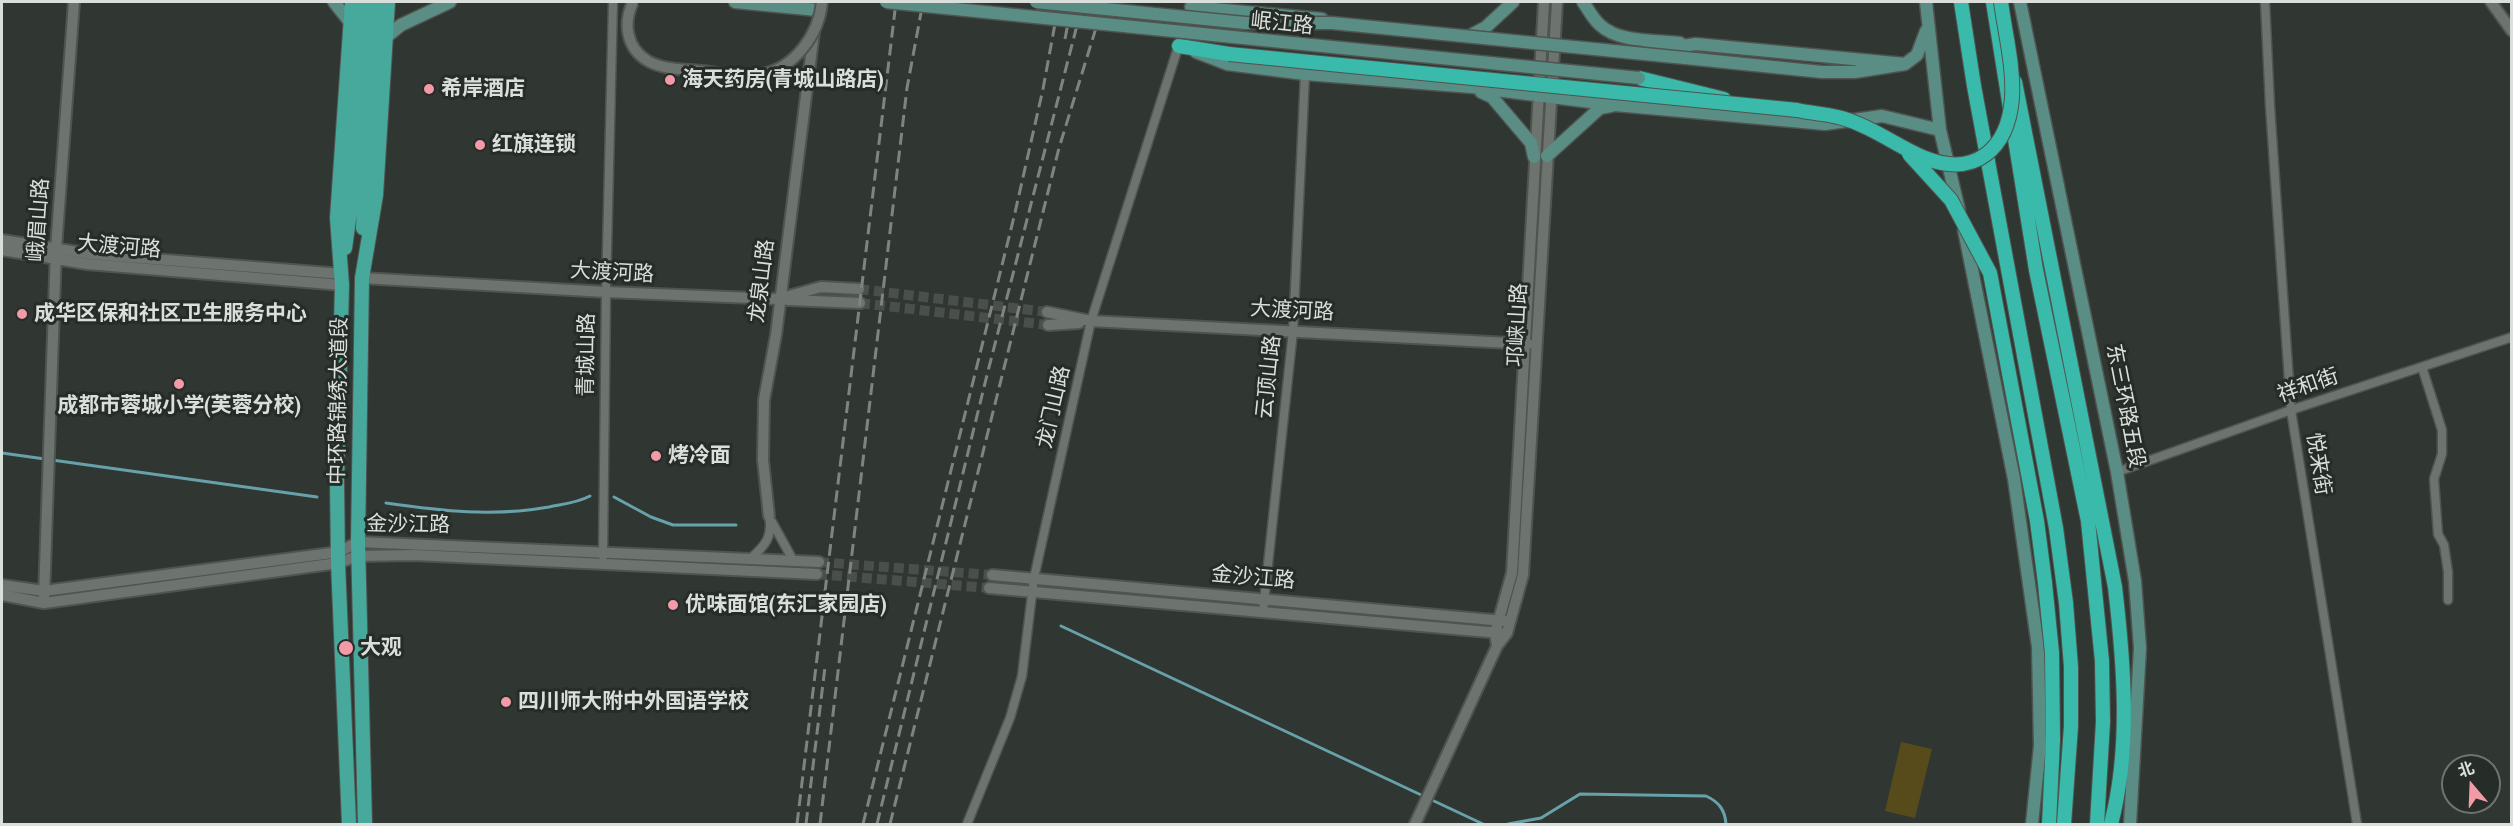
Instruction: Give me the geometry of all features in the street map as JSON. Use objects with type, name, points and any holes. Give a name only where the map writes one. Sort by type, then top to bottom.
[{"type":"highway","points":[[1961,2],[1974,86],[2055,528],[2066,603],[2071,667],[2071,726],[2064,825]]},
{"type":"highway","points":[[1993,2],[2025,128],[2041,218],[2112,560],[2121,636],[2123,703],[2122,751],[2111,825]]},
{"type":"highway","points":[[2001,2],[2006,59],[2036,270],[2078,464],[2092,553],[2103,692],[2097,825]]},
{"type":"highway","points":[[1179,46],[1229,54],[1749,105],[1849,120],[1927,159],[1958,165],[1978,161],[1994,150],[2007,125],[2012,98],[2006,59],[2007,2]]},
{"type":"highway","points":[[1638,78],[1749,105]]},
{"type":"highway","points":[[1901,146],[1951,200],[1990,273],[2037,521],[2045,583],[2052,653],[2053,729],[2049,825]]},
{"type":"main road","points":[[334,2],[350,22]]},
{"type":"main road","name":"中环路锦绣大道段","points":[[347,825],[337,481],[342,279],[337,218],[352,2]]},
{"type":"main road","points":[[342,279],[350,212],[363,2]]},
{"type":"main road","points":[[362,278],[374,2]]},
{"type":"main road","name":"中环路锦绣大道段","points":[[367,825],[358,549],[362,278],[376,195],[388,2]]},
{"type":"main road","points":[[385,38],[401,25],[450,2]]},
{"type":"main road","points":[[735,2],[818,4]]},
{"type":"main road","name":"岷江路","points":[[886,2],[1638,78]]},
{"type":"main road","name":"岷江路","points":[[1036,2],[1245,23],[1332,23],[1822,72],[1855,72],[1905,64]]},
{"type":"main road","points":[[1471,34],[1486,27],[1513,2]]},
{"type":"main road","points":[[1583,2],[1600,25],[1613,33],[1637,39],[1905,64],[1917,55],[1926,36],[1926,2]]},
{"type":"main road","name":"东三环路五段","points":[[2020,2],[2117,472],[2135,581],[2140,648],[2130,825]]},
{"type":"main road","points":[[1192,4],[1655,51],[1696,44]]},
{"type":"main road","points":[[1926,15],[1940,129],[1966,239],[2013,479],[2038,647],[2040,746],[2032,825]]},
{"type":"main road","points":[[1179,46],[1227,64],[1305,74],[1472,87],[1615,105],[1825,124],[1882,116],[1940,129]]},
{"type":"main road","points":[[1472,87],[1492,97],[1531,142],[1540,156],[1600,108],[1615,105]]},
{"type":"street","name":"峨眉山路","points":[[44,597],[56,255],[74,2]]},
{"type":"street","name":"青城山路","points":[[602,564],[613,2]]},
{"type":"street","points":[[633,2],[626,24],[628,35],[634,48],[649,62],[672,68],[744,76],[769,72],[791,61],[813,33],[818,4]]},
{"type":"street","name":"邛崃山路","points":[[1544,2],[1548,41]]},
{"type":"street","name":"邛崃山路","points":[[1497,646],[1495,633],[1512,573],[1524,343],[1548,41],[1557,2]]},
{"type":"street","name":"悦来街","points":[[2265,2],[2291,410],[2357,825]]},
{"type":"street","points":[[2492,2],[2511,31]]},
{"type":"street","name":"龙泉山路","points":[[751,558],[767,543],[771,533],[763,460],[764,400],[776,335],[778,300],[818,4]]},
{"type":"street","name":"龙门山路","points":[[967,825],[1010,718],[1022,676],[1034,578],[1091,321],[1192,4]]},
{"type":"street","name":"云顶山路","points":[[1263,611],[1293,331],[1305,74]]},
{"type":"street","name":"邛崃山路","points":[[1415,825],[1497,646],[1507,633],[1523,575],[1536,345],[1540,156]]},
{"type":"street","name":"大渡河路","points":[[2,240],[56,255]]},
{"type":"street","name":"大渡河路","points":[[2,250],[342,279]]},
{"type":"street","name":"大渡河路","points":[[362,278],[778,300],[821,287],[859,289]]},
{"type":"street","points":[[778,300],[860,303]]},
{"type":"street","name":"大渡河路","points":[[1047,312],[1091,321],[1536,345]]},
{"type":"street","points":[[1047,325],[1091,321]]},
{"type":"street","name":"祥和街","points":[[2117,472],[2291,410],[2511,337]]},
{"type":"street","points":[[2422,367],[2442,430],[2442,454],[2434,479],[2438,534],[2444,545],[2448,572],[2448,600]]},
{"type":"street","points":[[769,516],[793,560]]},
{"type":"street","name":"金沙江路","points":[[358,549],[414,555],[817,574]]},
{"type":"street","name":"金沙江路","points":[[2,595],[44,597],[339,557],[358,549],[603,552],[819,562]]},
{"type":"street","name":"金沙江路","points":[[992,575],[1511,622]]},
{"type":"street","name":"金沙江路","points":[[2,585],[44,597]]},
{"type":"street","name":"金沙江路","points":[[989,588],[1507,633]]},
{"type":"shaded area","points":[[1901,742],[1932,749],[1915,818],[1885,811]]},
{"type":"waterway","points":[[2,453],[317,497]]},
{"type":"waterway","points":[[386,503],[447,510],[507,512],[565,504],[590,496]]},
{"type":"waterway","points":[[614,497],[651,517],[673,525],[736,525]]},
{"type":"waterway","points":[[1061,626],[1483,824]]},
{"type":"waterway","points":[[1508,824],[1541,818],[1580,794],[1706,796],[1720,807],[1726,824]]},
{"type":"tunnel","points":[[859,289],[1047,312]]},
{"type":"tunnel","points":[[860,303],[1048,325]]},
{"type":"tunnel","points":[[819,562],[992,575]]},
{"type":"tunnel","points":[[817,574],[989,588]]},
{"type":"railway","points":[[797,824],[896,2]]},
{"type":"railway","points":[[820,824],[907,88],[923,2]]},
{"type":"railway","points":[[863,824],[1014,217],[1043,89],[1059,2]]},
{"type":"railway","points":[[1065,39],[1072,2]]},
{"type":"railway","points":[[877,824],[987,375],[1083,2]]},
{"type":"railway","points":[[890,824],[1059,148],[1104,2]]},
{"type":"railway","points":[[806,824],[825,667]]},
{"type":"place","name":"海天药房(青城山路店)","points":[[670,80]]},
{"type":"place","name":"希岸酒店","points":[[429,89]]},
{"type":"place","name":"红旗连锁","points":[[480,145]]},
{"type":"place","name":"成华区保和社区卫生服务中心","points":[[22,314]]},
{"type":"place","name":"成都市蓉城小学(芙蓉分校)","points":[[179,384]]},
{"type":"place","name":"烤冷面","points":[[656,456]]},
{"type":"place","name":"优味面馆(东汇家园店)","points":[[673,605]]},
{"type":"place","name":"大观","points":[[346,648]]},
{"type":"place","name":"四川师大附中外国语学校","points":[[506,702]]}]
